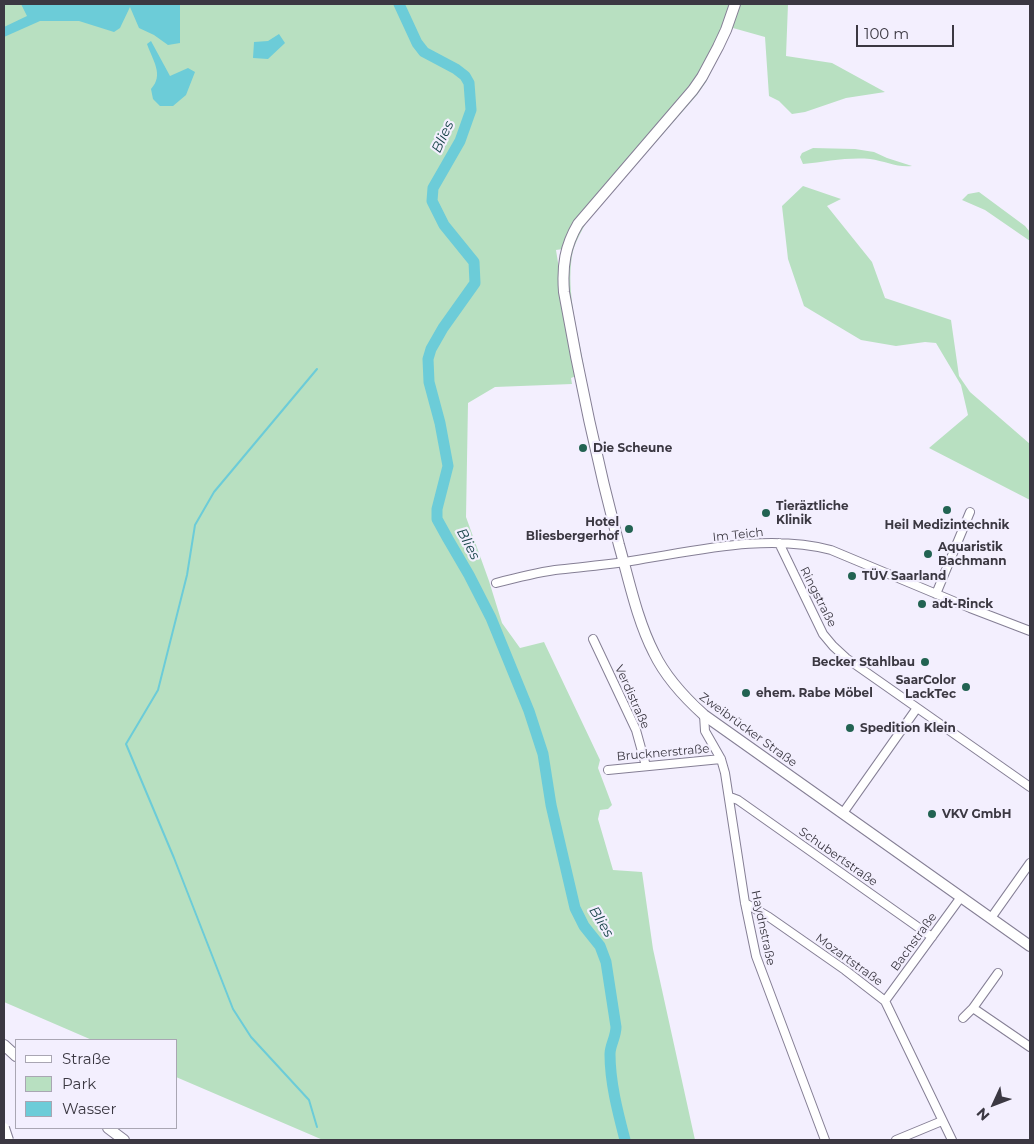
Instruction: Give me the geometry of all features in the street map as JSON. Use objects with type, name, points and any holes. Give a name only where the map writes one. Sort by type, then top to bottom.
[{"type":"street","name":"Zweibrücker Straße","points":[[735,4],[726,30],[702,77],[680,106],[578,224],[568,244],[563,266],[564,292],[596,455],[638,612],[654,654],[668,677],[678,690],[704,715],[1030,946]]},
{"type":"street","points":[[936,594],[970,512]]},
{"type":"street","name":"Im Teich","points":[[496,583],[554,570],[735,546],[780,543],[813,545],[831,550],[1030,631]]},
{"type":"street","name":"Ringstraße","points":[[780,543],[815,619],[823,634],[833,646],[846,658],[1030,787]]},
{"type":"street","name":"Verdistraße","points":[[593,639],[636,730],[646,766]]},
{"type":"street","points":[[843,813],[917,708]]},
{"type":"street","name":"Haydnstraße","points":[[704,715],[705,731],[721,759],[730,796],[756,956],[825,1140]]},
{"type":"street","name":"Brucknerstraße","points":[[608,770],[721,759]]},
{"type":"street","name":"Schubertstraße","points":[[730,796],[932,937]]},
{"type":"street","points":[[991,918],[1030,863]]},
{"type":"street","name":"Bachstraße","points":[[885,1001],[961,897]]},
{"type":"street","name":"Mozartstraße","points":[[746,903],[769,916],[885,1001],[952,1140]]},
{"type":"street","points":[[963,1018],[973,1008],[998,973]]},
{"type":"street","points":[[973,1008],[1030,1047]]},
{"type":"street","points":[[4,1045],[15,1055]]},
{"type":"street","points":[[896,1140],[942,1121]]},
{"type":"street","points":[[4,1128],[8,1140]]},
{"type":"street","points":[[109,1129],[124,1140]]},
{"type":"green space","points":[[4,4],[731,4],[722,31],[699,76],[563,249],[556,250],[576,376],[571,378],[572,384],[495,387],[468,403],[466,517],[502,623],[520,648],[544,642],[600,760],[598,768],[612,805],[608,809],[600,810],[598,819],[613,870],[642,872],[653,949],[695,1140],[323,1140],[178,1078],[178,1039],[90,1039],[4,1002]]},
{"type":"green space","points":[[737,4],[788,4],[786,56],[832,63],[885,92],[846,98],[805,112],[792,114],[779,101],[769,96],[765,37],[733,28],[706,82],[697,95],[588,220],[677,115]]},
{"type":"green space","points":[[813,148],[855,149],[874,152],[912,166],[902,166],[870,159],[844,159],[803,164],[800,157],[802,153]]},
{"type":"green space","points":[[803,186],[841,199],[827,206],[872,262],[885,298],[951,320],[959,376],[970,392],[1030,444],[1030,500],[929,448],[968,415],[961,385],[936,343],[925,342],[896,346],[861,340],[804,306],[788,259],[782,206]]},
{"type":"green space","points":[[979,192],[1025,226],[1030,232],[1030,241],[985,210],[962,200],[968,194]]},
{"type":"green space","points":[[587,221],[574,247],[570,284],[584,367],[582,373],[567,294],[567,256],[576,234]]},
{"type":"water","points":[[21,4],[180,4],[180,43],[168,45],[154,35],[139,28],[130,7],[120,28],[114,32],[79,21],[40,21],[4,37],[4,27],[27,16]]},
{"type":"water","points":[[279,34],[285,43],[268,59],[253,58],[254,42],[268,41]]},
{"type":"water","points":[[151,41],[170,76],[188,68],[195,72],[186,95],[173,106],[160,106],[153,99],[151,89],[155,84],[157,73],[147,44]]},
{"type":"waterway","name":"Blies","points":[[399,4],[417,43],[424,52],[465,76],[469,83],[471,110],[460,141],[433,188],[432,201],[444,225],[474,262],[475,283],[443,328],[431,349],[428,359],[429,382],[440,423],[448,466],[437,509],[437,519],[491,618],[529,711],[543,754],[551,805],[575,908],[584,926],[600,946],[606,962],[616,1027],[610,1051],[611,1076],[625,1140]]},
{"type":"waterway","points":[[317,369],[214,492],[195,525],[187,575],[158,690],[126,744],[174,858],[233,1009],[251,1037],[309,1100],[317,1127]]},
{"type":"railway","points":[[4,1132],[12,1140]]},
{"type":"place","name":"Die Scheune","points":[[583,448]]},
{"type":"place","name":"Heil Medizintechnik","points":[[947,510]]},
{"type":"place","name":"Tieräztliche Klinik","points":[[766,513]]},
{"type":"place","name":"Hotel Bliesbergerhof","points":[[629,529]]},
{"type":"place","name":"Aquaristik Bachmann","points":[[928,554]]},
{"type":"place","name":"TÜV Saarland","points":[[852,576]]},
{"type":"place","name":"adt-Rinck","points":[[922,604]]},
{"type":"place","name":"Becker Stahlbau","points":[[925,662]]},
{"type":"place","name":"SaarColor LackTec","points":[[966,687]]},
{"type":"place","name":"ehem. Rabe Möbel","points":[[746,693]]},
{"type":"place","name":"Spedition Klein","points":[[850,728]]},
{"type":"place","name":"VKV GmbH","points":[[932,814]]}]
